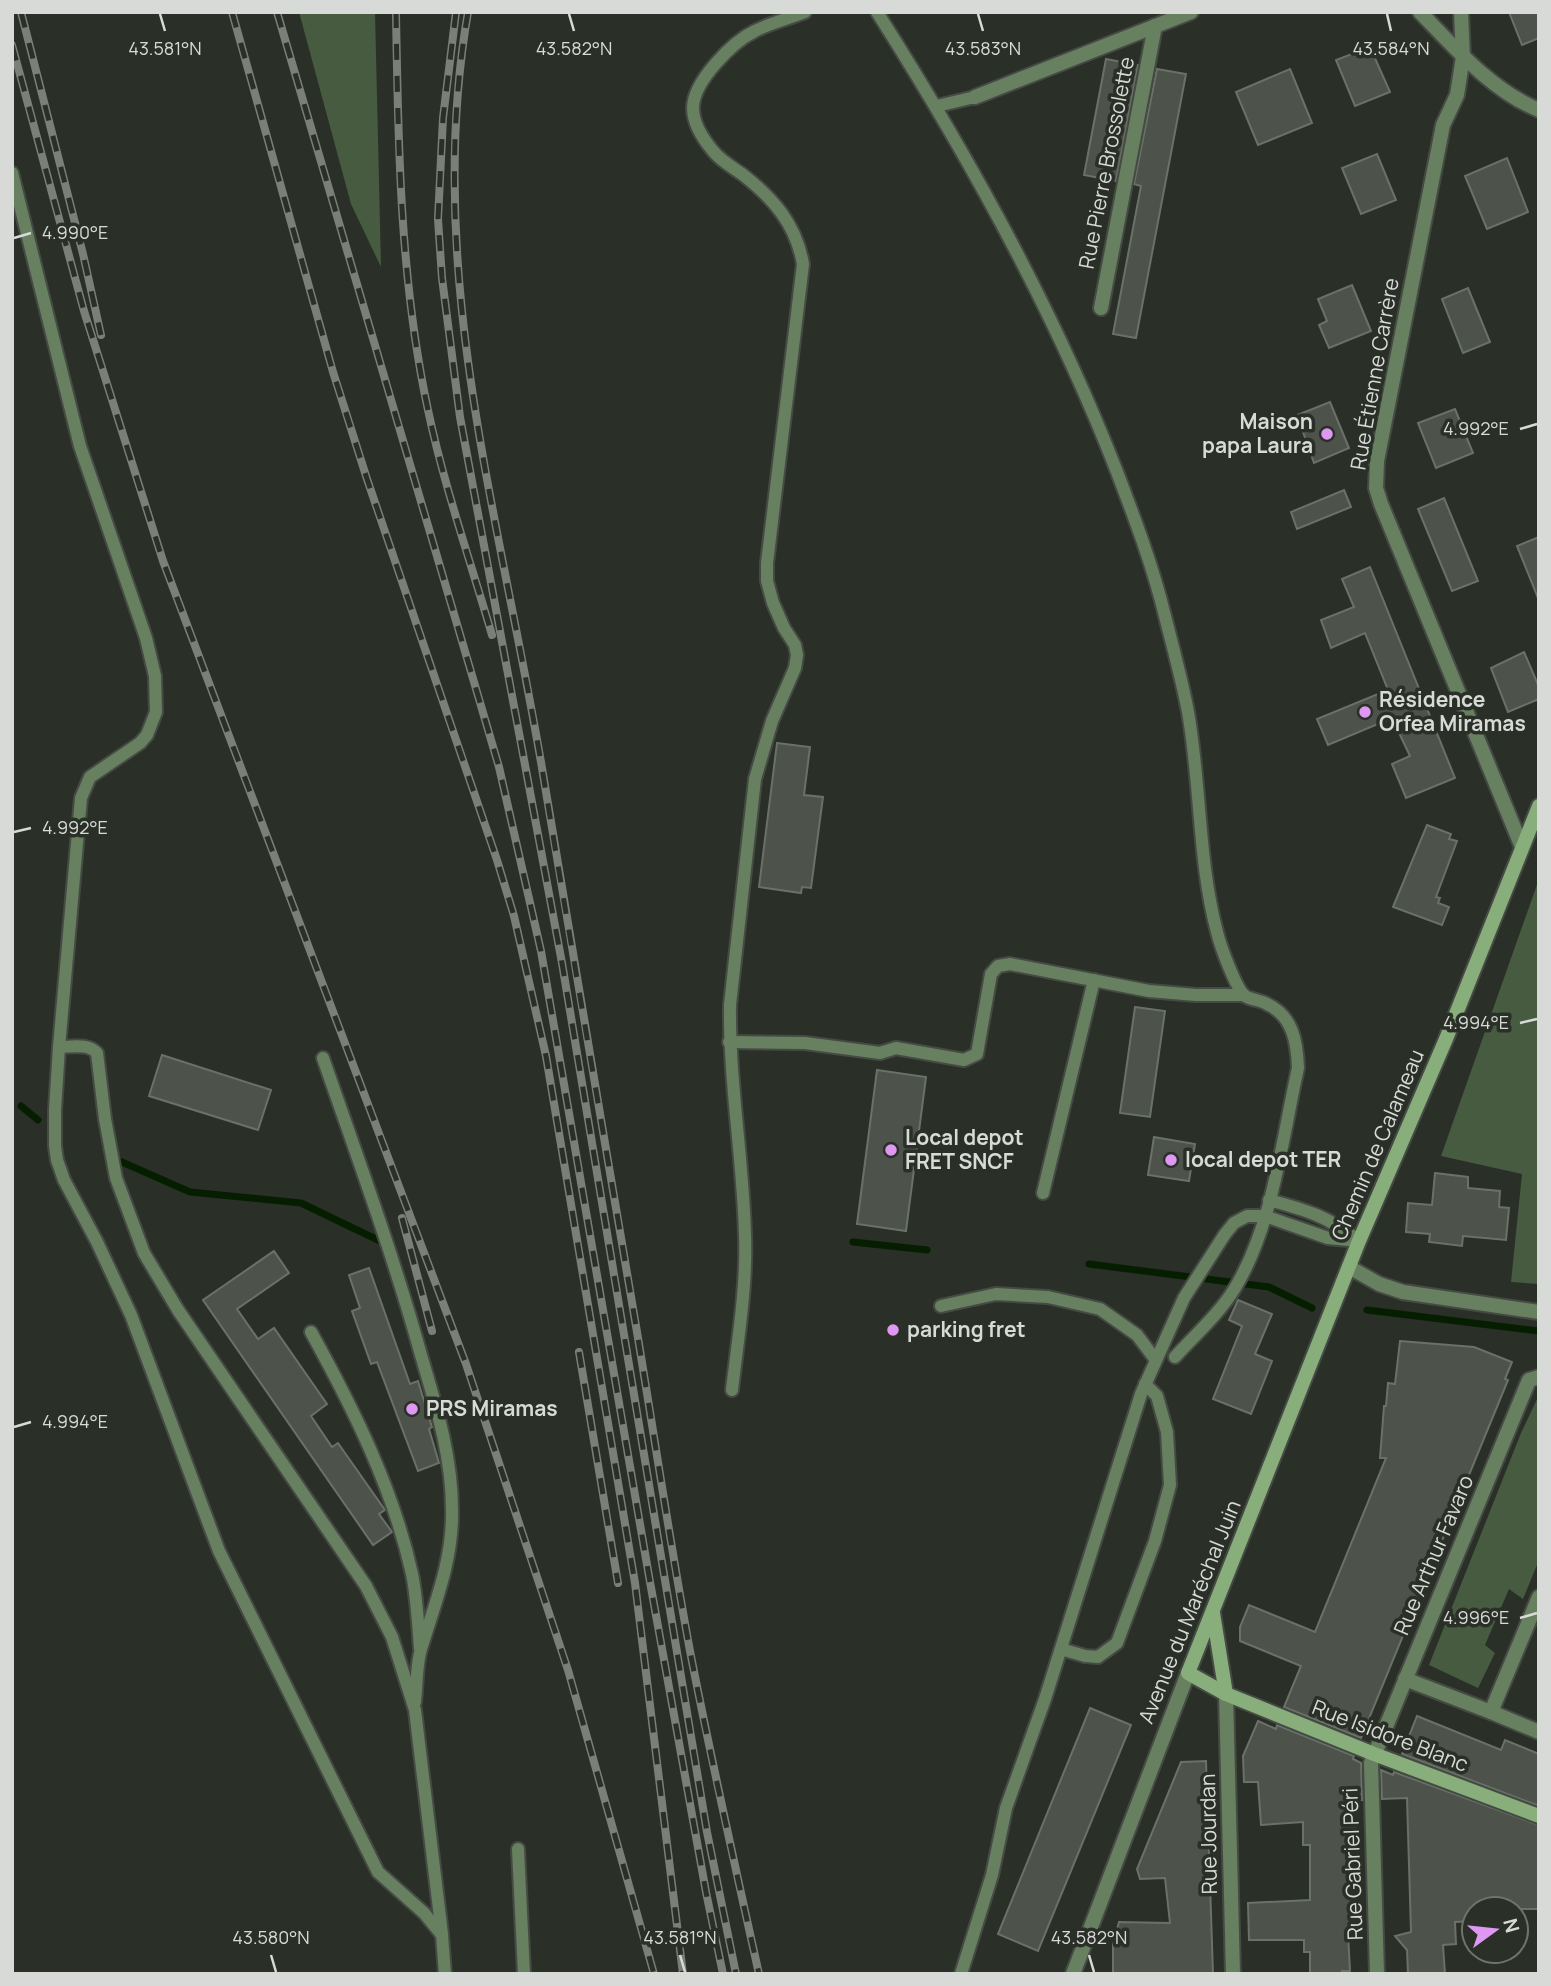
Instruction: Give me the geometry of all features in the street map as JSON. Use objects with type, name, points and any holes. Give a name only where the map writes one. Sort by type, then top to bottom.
[{"type":"main road","name":"Chemin de Calameau","points":[[1349,1267],[1446,1039],[1539,806]]},
{"type":"main road","name":"Avenue du Maréchal Juin","points":[[1188,1673],[1349,1267]]},
{"type":"main road","points":[[1213,1612],[1226,1694]]},
{"type":"main road","name":"Rue Isidore Blanc","points":[[1188,1673],[1226,1694],[1374,1754],[1539,1816]]},
{"type":"street","name":"Rue Pierre Brossolette","points":[[975,97],[1191,12]]},
{"type":"street","points":[[1420,12],[1463,57],[1518,102],[1539,110]]},
{"type":"street","name":"Rue Étienne Carrère","points":[[1461,12],[1463,57],[1457,95],[1443,125],[1377,461],[1377,488],[1381,504],[1522,847]]},
{"type":"street","name":"Rue Pierre Brossolette","points":[[1101,308],[1155,26]]},
{"type":"street","points":[[1349,1267],[1379,1284],[1403,1292],[1539,1312]]},
{"type":"street","name":"Rue Arthur Favaro","points":[[1374,1754],[1529,1380],[1539,1377]]},
{"type":"street","points":[[1491,1712],[1539,1597]]},
{"type":"street","name":"Avenue du Maréchal Juin","points":[[1073,1974],[1188,1673]]},
{"type":"street","points":[[1405,1679],[1539,1732]]},
{"type":"street","name":"Rue Jourdan","points":[[1226,1694],[1233,1974]]},
{"type":"street","name":"Rue Gabriel Péri","points":[[1374,1754],[1371,1763],[1377,1974]]},
{"type":"lane","points":[[732,1390],[743,1291],[745,1238],[729,1042],[730,1005],[755,779],[772,721],[795,668],[797,655],[795,645],[783,628],[773,603],[767,581],[767,563],[803,264],[800,245],[790,223],[775,203],[714,152],[699,132],[693,109],[696,92],[707,74],[726,53],[753,32],[805,12]]},
{"type":"lane","points":[[877,12],[937,106],[1041,298],[1093,410],[1135,519],[1164,612],[1188,713],[1210,897],[1217,934],[1229,967],[1244,995]]},
{"type":"lane","points":[[937,106],[975,97]]},
{"type":"lane","points":[[12,173],[80,446],[146,638],[155,676],[157,702],[153,723],[140,743],[90,777],[81,798],[59,1047],[55,1110],[57,1160],[64,1180],[131,1315],[219,1551],[378,1872],[424,1913],[442,1935]]},
{"type":"lane","points":[[729,1042],[805,1043],[880,1053],[896,1048],[964,1060],[977,1054],[991,974],[998,966],[1010,964],[1149,991],[1244,995],[1279,1010],[1289,1024],[1297,1045],[1298,1068],[1265,1216],[1243,1273],[1233,1291],[1175,1357]]},
{"type":"lane","points":[[1043,1193],[1094,980]]},
{"type":"lane","points":[[59,1047],[86,1046],[97,1053],[116,1178],[144,1253],[178,1310],[378,1607],[392,1637],[415,1710],[445,1974]]},
{"type":"lane","points":[[323,1058],[404,1293],[447,1454],[452,1510],[449,1556],[435,1612],[420,1652]]},
{"type":"lane","points":[[1269,1200],[1304,1209],[1335,1222],[1359,1241]]},
{"type":"lane","points":[[961,1974],[995,1864],[1006,1808],[1061,1649],[1145,1384],[1191,1286],[1234,1223],[1247,1216],[1265,1216],[1328,1238],[1359,1241]]},
{"type":"lane","points":[[941,1306],[996,1294],[1048,1297],[1100,1309],[1137,1335],[1155,1359]]},
{"type":"lane","points":[[311,1332],[351,1404],[394,1512],[412,1572],[420,1652],[415,1710]]},
{"type":"lane","points":[[1061,1649],[1098,1657],[1117,1643],[1155,1541],[1170,1485],[1167,1432],[1157,1396],[1145,1384]]},
{"type":"lane","points":[[518,1849],[524,1974]]},
{"type":"green space","points":[[299,12],[375,12],[381,267],[351,204]]},
{"type":"green space","points":[[1539,879],[1539,1284],[1511,1282],[1522,1174],[1441,1156]]},
{"type":"green space","points":[[1539,1395],[1539,1560],[1523,1599],[1509,1589],[1485,1645],[1495,1653],[1478,1688],[1429,1665],[1521,1433]]},
{"type":"building","points":[[1509,12],[1539,12],[1539,38],[1522,45]]},
{"type":"building","points":[[1370,47],[1390,92],[1355,106],[1336,60]]},
{"type":"building","points":[[1106,59],[1138,65],[1116,181],[1084,175]]},
{"type":"building","points":[[1157,69],[1186,74],[1136,338],[1113,334],[1141,186],[1134,184]]},
{"type":"building","points":[[1290,69],[1312,123],[1258,145],[1236,92]]},
{"type":"building","points":[[1377,154],[1396,200],[1361,214],[1342,168]]},
{"type":"building","points":[[1507,158],[1528,212],[1487,229],[1465,176]]},
{"type":"building","points":[[1352,285],[1371,331],[1329,348],[1319,325],[1327,321],[1318,299]]},
{"type":"building","points":[[1468,288],[1490,342],[1463,353],[1442,299]]},
{"type":"building","name":"Maison papa Laura","points":[[1330,402],[1349,448],[1314,463],[1297,415]]},
{"type":"building","points":[[1455,409],[1473,453],[1436,468],[1418,423]]},
{"type":"building","points":[[1344,490],[1351,507],[1297,529],[1291,512]]},
{"type":"building","points":[[1444,498],[1478,581],[1452,591],[1418,509]]},
{"type":"building","points":[[1539,537],[1539,598],[1538,598],[1517,546]]},
{"type":"building","points":[[1370,567],[1455,778],[1406,798],[1392,764],[1410,756],[1392,718],[1328,745],[1317,719],[1388,690],[1365,633],[1331,648],[1321,620],[1354,607],[1342,579]]},
{"type":"building","points":[[1524,652],[1539,687],[1539,699],[1508,712],[1491,668]]},
{"type":"building","points":[[777,743],[810,747],[804,795],[823,797],[811,888],[802,887],[801,893],[759,887]]},
{"type":"building","points":[[1427,825],[1451,834],[1449,839],[1457,841],[1436,897],[1440,898],[1438,903],[1449,907],[1442,925],[1393,907]]},
{"type":"building","points":[[1135,1007],[1165,1011],[1150,1117],[1120,1113]]},
{"type":"building","points":[[162,1055],[271,1090],[258,1130],[149,1096]]},
{"type":"building","name":"Local depot FRET SNCF","points":[[877,1070],[926,1077],[906,1231],[857,1224]]},
{"type":"building","name":"local depot TER","points":[[1154,1137],[1195,1144],[1189,1181],[1148,1175]]},
{"type":"building","points":[[1435,1173],[1468,1177],[1468,1188],[1500,1191],[1499,1207],[1509,1208],[1506,1240],[1463,1236],[1462,1246],[1429,1242],[1430,1234],[1406,1232],[1408,1203],[1432,1205]]},
{"type":"building","points":[[274,1251],[289,1273],[237,1309],[258,1339],[274,1328],[327,1404],[311,1416],[332,1447],[338,1443],[385,1510],[379,1514],[392,1532],[373,1545],[203,1300]]},
{"type":"building","points":[[369,1268],[410,1384],[418,1381],[432,1427],[429,1429],[439,1463],[418,1471],[377,1362],[371,1364],[352,1311],[360,1308],[349,1275]]},
{"type":"building","points":[[1238,1300],[1272,1314],[1255,1354],[1272,1361],[1251,1414],[1213,1399],[1242,1326],[1229,1320]]},
{"type":"building","points":[[1400,1341],[1474,1347],[1512,1362],[1505,1379],[1508,1380],[1361,1738],[1284,1707],[1301,1666],[1240,1641],[1240,1627],[1249,1605],[1315,1632],[1386,1458],[1380,1458],[1384,1406],[1388,1383],[1395,1384]]},
{"type":"building","points":[[1090,1708],[1131,1725],[1038,1951],[998,1934]]},
{"type":"building","points":[[1417,1716],[1501,1750],[1505,1740],[1539,1754],[1539,1806],[1402,1754]]},
{"type":"building","points":[[1258,1721],[1276,1729],[1277,1725],[1354,1756],[1353,1759],[1361,1763],[1362,1800],[1354,1800],[1358,1933],[1348,1933],[1350,1971],[1342,1971],[1342,1974],[1310,1974],[1310,1952],[1304,1952],[1304,1940],[1249,1940],[1248,1903],[1310,1900],[1310,1845],[1303,1845],[1303,1822],[1261,1825],[1258,1782],[1244,1782],[1243,1756]]},
{"type":"building","points":[[1206,1761],[1213,1974],[1113,1974],[1113,1945],[1119,1922],[1170,1923],[1165,1878],[1140,1879],[1137,1869],[1181,1762]]},
{"type":"building","points":[[1381,1770],[1393,1775],[1394,1772],[1539,1825],[1539,1909],[1530,1909],[1530,1895],[1460,1895],[1460,1922],[1455,1922],[1456,1944],[1443,1945],[1445,1974],[1408,1974],[1407,1950],[1395,1936],[1411,1932],[1407,1798],[1382,1799]]},
{"type":"waterway","points":[[21,1106],[38,1120]]},
{"type":"waterway","points":[[122,1162],[190,1192],[301,1203],[382,1242]]},
{"type":"waterway","points":[[853,1242],[927,1250]]},
{"type":"waterway","points":[[1089,1264],[1269,1287],[1312,1308]]},
{"type":"waterway","points":[[1367,1310],[1539,1331]]},
{"type":"railway","points":[[21,12],[101,335]]},
{"type":"railway","points":[[232,12],[333,372],[514,916],[546,1056],[635,1583],[683,1974]]},
{"type":"railway","points":[[277,12],[499,767],[541,951],[650,1582],[723,1974]]},
{"type":"railway","points":[[396,12],[402,212],[411,312],[428,410],[442,467],[492,635]]},
{"type":"railway","points":[[456,12],[443,118],[438,219],[442,278],[460,417],[562,963],[707,1832],[736,1974]]},
{"type":"railway","points":[[468,12],[457,109],[455,205],[461,300],[473,395],[543,774],[690,1651],[759,1974]]},
{"type":"railway","points":[[12,45],[84,311],[163,561],[466,1364],[568,1670],[654,1974]]},
{"type":"railway","points":[[402,1218],[432,1331]]},
{"type":"railway","points":[[579,1352],[618,1583]]},
{"type":"place","name":"Maison papa Laura","points":[[1327,434]]},
{"type":"place","name":"Résidence Orfea Miramas","points":[[1365,712]]},
{"type":"place","name":"Local depot FRET SNCF","points":[[891,1150]]},
{"type":"place","name":"local depot TER","points":[[1171,1160]]},
{"type":"place","name":"parking fret","points":[[893,1330]]},
{"type":"place","name":"PRS Miramas","points":[[412,1409]]}]
